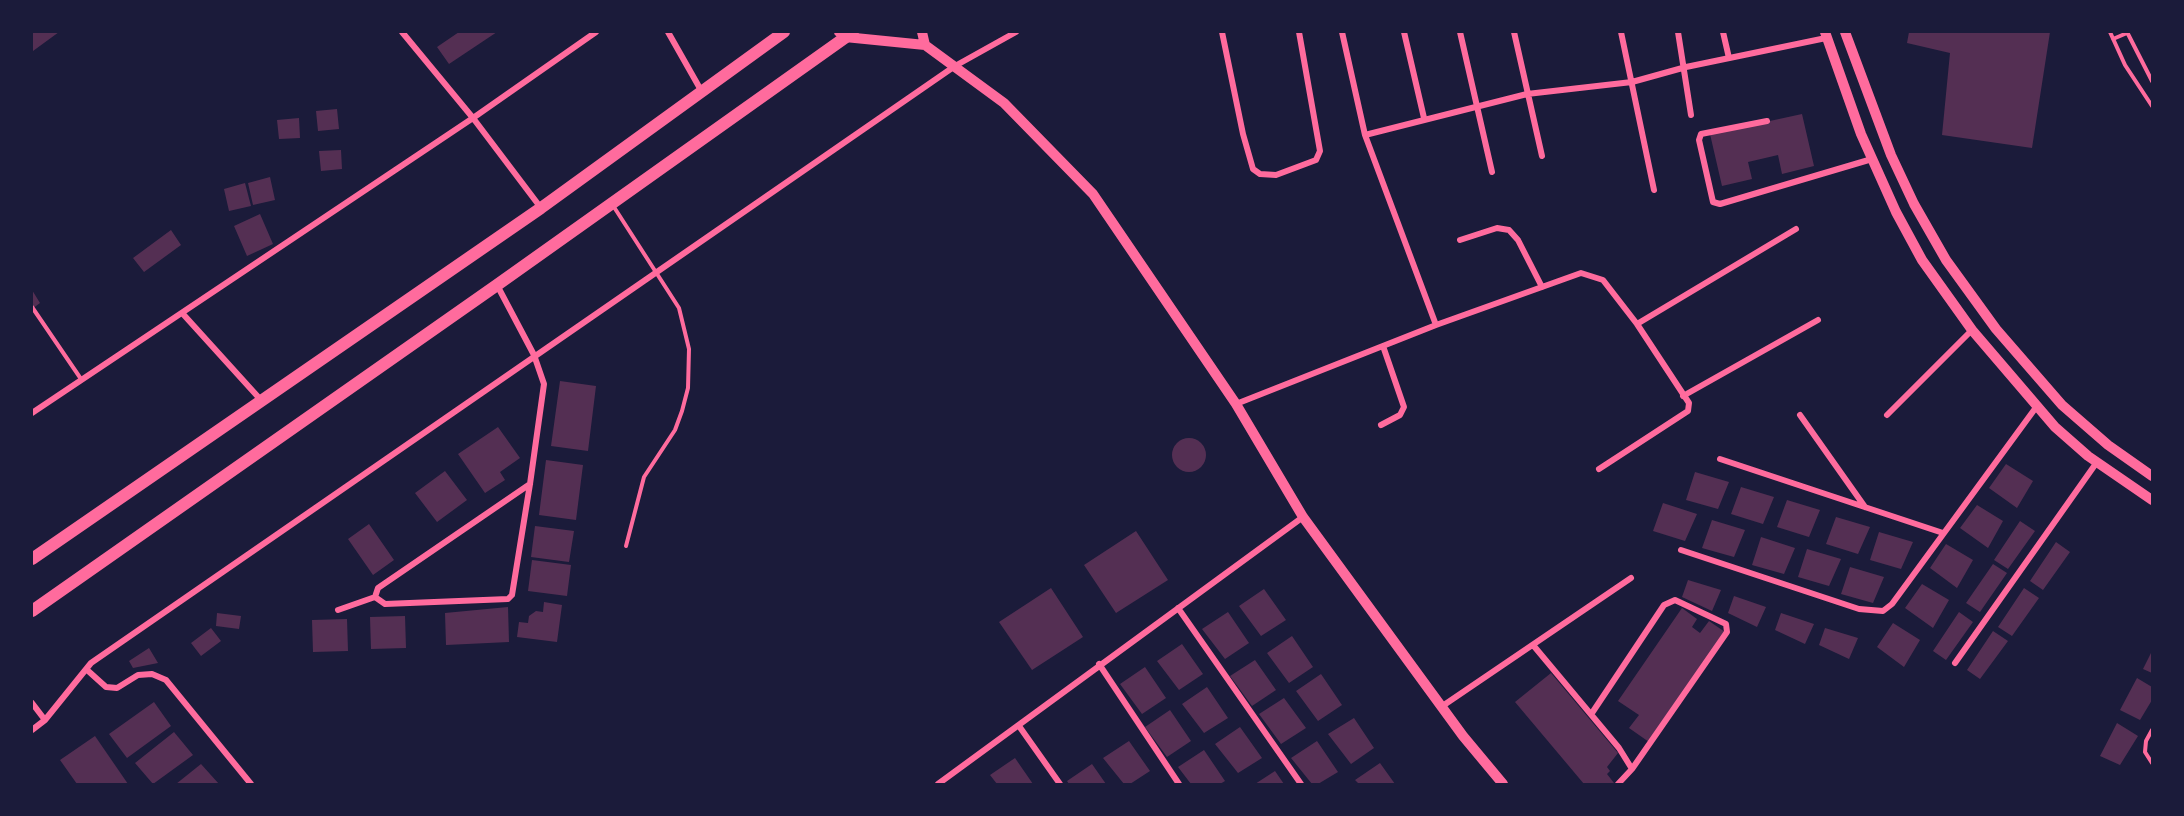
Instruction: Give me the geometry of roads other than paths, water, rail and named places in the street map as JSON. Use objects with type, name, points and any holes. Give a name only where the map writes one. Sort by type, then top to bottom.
[{"type":"main road","points":[[32,559],[260,399],[541,208],[784,32]]},
{"type":"main road","points":[[922,32],[925,45]]},
{"type":"main road","points":[[1845,32],[1883,135],[1914,204],[1946,260],[1996,329],[2062,405],[2101,439],[2152,476]]},
{"type":"main road","points":[[32,611],[612,204],[846,33],[925,45],[1004,104],[1093,194],[1236,404],[1303,516],[1441,707],[1503,784]]},
{"type":"main road","points":[[1826,35],[1872,159],[1896,212],[1922,260],[1972,330],[2055,427],[2092,459],[2152,500]]},
{"type":"main road","points":[[1896,212],[1914,204]]},
{"type":"main road","points":[[2092,459],[2101,439]]},
{"type":"street","points":[[402,32],[473,118],[541,208]]},
{"type":"street","points":[[32,413],[183,314],[596,32]]},
{"type":"street","points":[[668,32],[702,92]]},
{"type":"street","points":[[32,730],[45,720],[86,669],[101,656],[955,66],[1016,32]]},
{"type":"street","points":[[1222,32],[1243,134],[1253,169],[1260,174],[1276,175],[1316,160],[1320,151],[1299,32]]},
{"type":"street","points":[[1342,32],[1365,135],[1436,325]]},
{"type":"street","points":[[1404,32],[1424,118]]},
{"type":"street","points":[[1460,32],[1475,106],[1492,172]]},
{"type":"street","points":[[1514,32],[1542,156]]},
{"type":"street","points":[[1621,32],[1654,190]]},
{"type":"street","points":[[1678,32],[1686,67],[1691,115]]},
{"type":"street","points":[[1723,32],[1729,58]]},
{"type":"street","points":[[1365,135],[1424,118],[1527,94],[1632,82],[1686,67],[1826,35]]},
{"type":"street","points":[[1767,121],[1701,134],[1699,140],[1713,202],[1720,204],[1872,159]]},
{"type":"street","points":[[1460,240],[1497,228],[1509,230],[1518,240],[1542,287]]},
{"type":"street","points":[[1637,324],[1796,229]]},
{"type":"street","points":[[1236,404],[1436,325],[1581,273],[1603,280],[1637,324],[1689,403],[1688,411],[1684,416],[1599,469]]},
{"type":"street","points":[[375,597],[385,604],[510,598],[530,484],[543,389],[534,355],[497,285]]},
{"type":"street","points":[[183,314],[260,399]]},
{"type":"street","points":[[1683,396],[1818,320]]},
{"type":"street","points":[[1887,415],[1972,330]]},
{"type":"street","points":[[1381,425],[1400,415],[1404,407],[1383,346]]},
{"type":"street","points":[[1681,550],[1859,609],[1883,611],[1892,604],[2037,406]]},
{"type":"street","points":[[1800,415],[1866,507]]},
{"type":"street","points":[[1720,459],[1943,533]]},
{"type":"street","points":[[1955,663],[2092,459]]},
{"type":"street","points":[[375,597],[378,588],[530,484]]},
{"type":"street","points":[[938,784],[1303,516]]},
{"type":"street","points":[[1441,707],[1631,578]]},
{"type":"street","points":[[338,610],[375,597]]},
{"type":"street","points":[[1592,713],[1664,605],[1675,600],[1726,624],[1727,632],[1632,769],[1618,784]]},
{"type":"street","points":[[1178,608],[1301,784]]},
{"type":"street","points":[[1533,645],[1592,713],[1632,769]]},
{"type":"street","points":[[1099,664],[1179,784]]},
{"type":"street","points":[[86,669],[106,687],[117,687],[138,675],[152,674],[166,680],[251,784]]},
{"type":"street","points":[[32,703],[45,720]]},
{"type":"street","points":[[1019,726],[1060,784]]},
{"type":"lane","points":[[2110,32],[2126,65],[2152,106]]},
{"type":"lane","points":[[2114,39],[2127,32],[2152,81]]},
{"type":"lane","points":[[612,204],[679,308],[689,349],[688,388],[675,430],[644,477],[626,546]]},
{"type":"lane","points":[[32,307],[81,379]]},
{"type":"lane","points":[[2152,730],[2146,741],[2145,752],[2152,763]]}]
